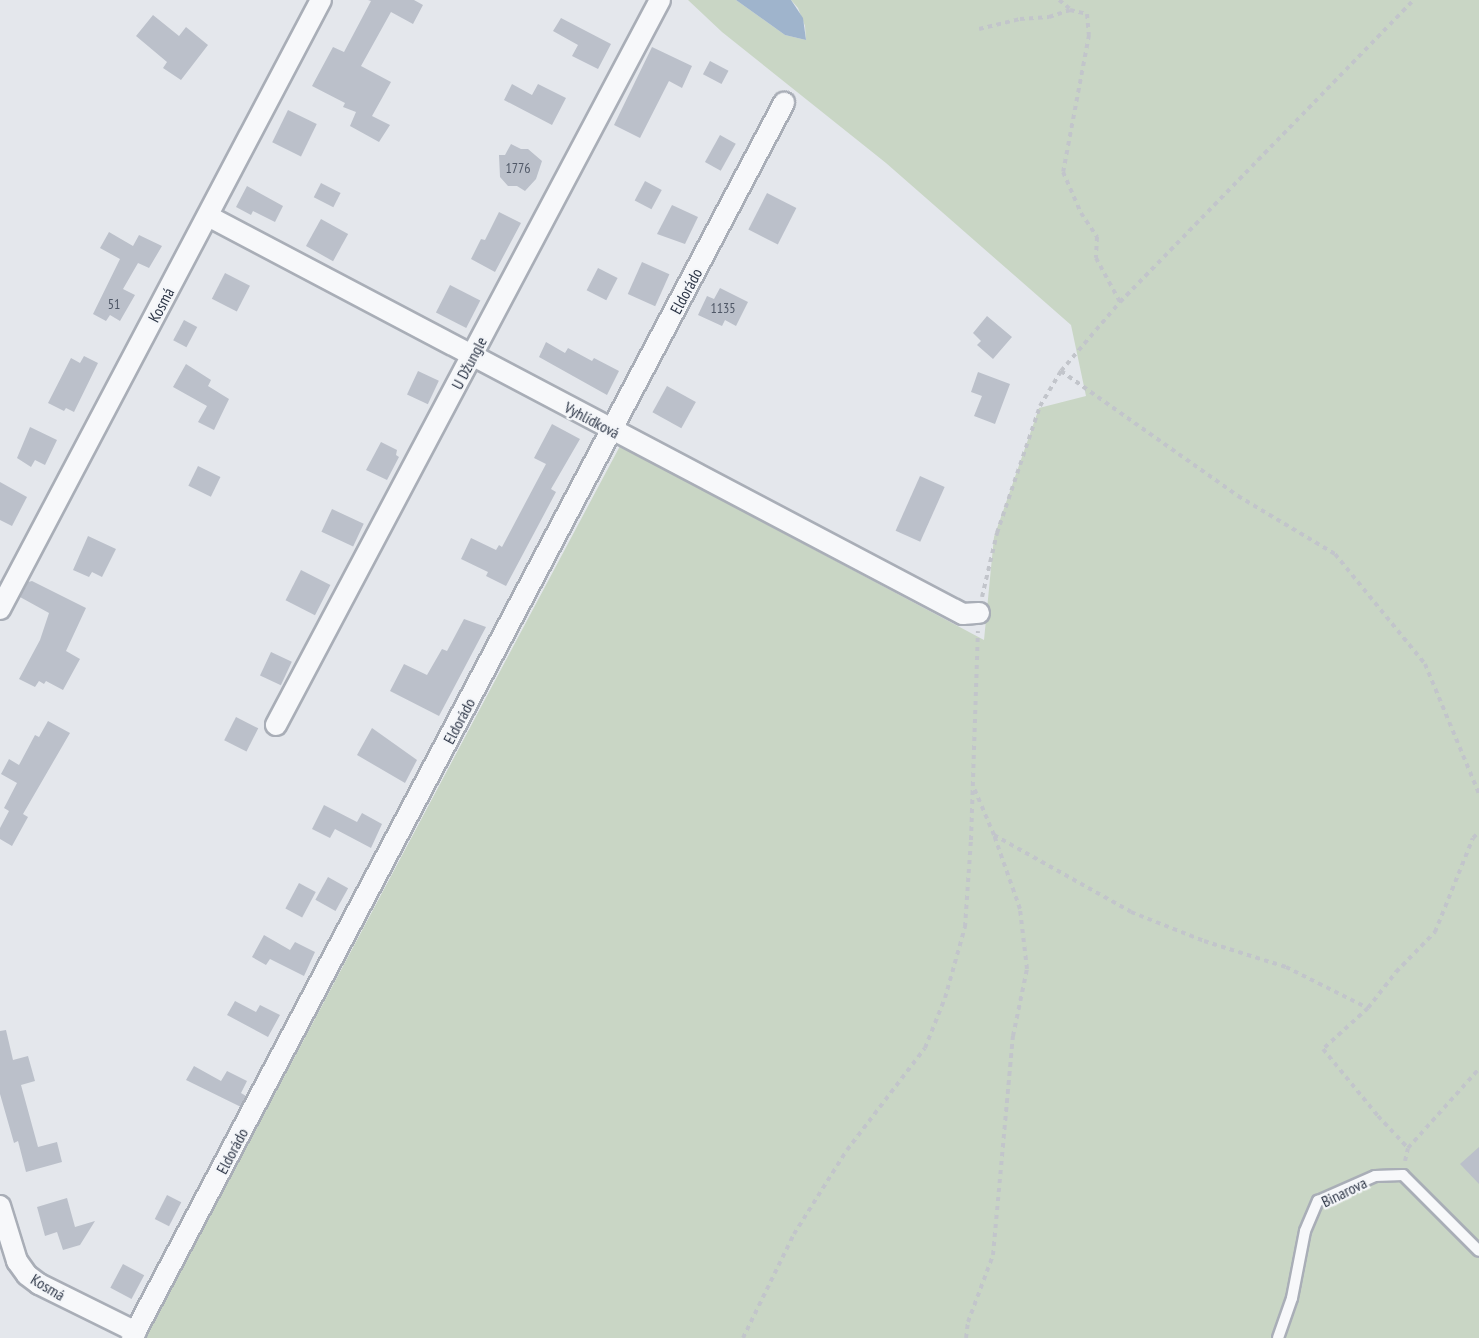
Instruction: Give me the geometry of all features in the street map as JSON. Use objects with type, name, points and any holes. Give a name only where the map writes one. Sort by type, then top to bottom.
[{"type":"street","name":"Kosmá","points":[[0,609],[321,0]]},
{"type":"street","name":"U Džungle","points":[[276,725],[660,0]]},
{"type":"street","name":"Eldorádo","points":[[134,1335],[613,431],[784,103]]},
{"type":"street","name":"Vyhlídková","points":[[208,216],[963,614],[979,613]]},
{"type":"street","name":"Kosmá","points":[[0,1206],[17,1261],[27,1275],[39,1284],[134,1335]]},
{"type":"lane","points":[[1403,1174],[1479,1251]]},
{"type":"lane","name":"Binarova","points":[[1278,1338],[1292,1298],[1305,1231],[1318,1200],[1375,1176],[1403,1174]]},
{"type":"path","points":[[1059,0],[1070,10],[1087,14],[1089,36],[1063,172],[1081,213],[1097,237],[1096,258],[1120,302]]},
{"type":"path","points":[[743,1338],[794,1234],[847,1150],[925,1048],[945,998],[964,927],[979,613],[997,534],[1040,406],[1061,371],[1120,302],[1414,0]]},
{"type":"path","points":[[979,29],[1020,19],[1049,17],[1070,10]]},
{"type":"path","points":[[1061,371],[1238,496],[1335,554],[1425,664],[1479,794]]},
{"type":"path","points":[[966,1338],[968,1322],[993,1256],[1013,1036],[1027,969],[1020,909],[994,835],[972,784]]},
{"type":"path","points":[[1408,1148],[1377,1116],[1323,1049],[1368,1008],[1396,972],[1435,932],[1473,838],[1479,832]]},
{"type":"path","points":[[994,835],[1131,912],[1204,941],[1286,968],[1368,1008]]},
{"type":"path","points":[[1403,1174],[1408,1148],[1479,1069]]},
{"type":"green space","points":[[688,0],[736,0],[785,35],[806,40],[805,26],[798,8],[791,0],[1479,0],[1479,1338],[145,1338],[620,446],[984,640],[994,537],[1039,408],[1086,396],[1071,325],[886,163],[722,32]]},
{"type":"water","points":[[736,0],[791,0],[803,18],[806,40],[785,35]]},
{"type":"building","points":[[368,0],[414,0],[423,5],[413,24],[391,12],[361,66],[391,82],[372,116],[390,125],[379,142],[350,126],[356,112],[343,107],[345,103],[312,86],[333,47],[344,52],[371,1]]},
{"type":"building","points":[[153,15],[179,36],[186,27],[208,45],[181,80],[163,68],[167,62],[136,36]]},
{"type":"building","points":[[561,18],[611,44],[598,69],[572,56],[578,45],[553,31]]},
{"type":"building","points":[[652,47],[692,66],[682,88],[669,81],[640,138],[614,125]]},
{"type":"building","points":[[710,61],[729,71],[721,84],[703,74]]},
{"type":"building","points":[[512,84],[532,95],[538,84],[566,98],[552,125],[504,100]]},
{"type":"building","points":[[288,110],[317,124],[301,156],[272,142]]},
{"type":"building","points":[[720,135],[736,144],[721,171],[705,162]]},
{"type":"building","points":[[511,144],[521,149],[528,149],[542,161],[536,179],[525,191],[517,186],[508,186],[500,177],[499,155],[505,155]]},
{"type":"building","points":[[645,181],[662,190],[651,209],[635,200]]},
{"type":"building","points":[[321,183],[341,193],[333,207],[314,197]]},
{"type":"building","points":[[247,186],[283,206],[275,222],[253,211],[251,215],[236,207]]},
{"type":"building","points":[[767,193],[796,208],[778,245],[748,230]]},
{"type":"building","points":[[672,205],[698,217],[685,244],[657,234]]},
{"type":"building","points":[[499,212],[521,223],[495,272],[471,259],[481,239],[485,240]]},
{"type":"building","points":[[321,219],[348,234],[333,261],[306,246]]},
{"type":"building","points":[[109,232],[133,246],[139,235],[162,246],[149,268],[138,263],[123,289],[135,295],[120,321],[110,315],[106,321],[93,314],[120,259],[100,248]]},
{"type":"building","points":[[642,262],[669,274],[655,306],[628,294]]},
{"type":"building","points":[[598,268],[618,278],[606,300],[587,290]]},
{"type":"building","points":[[225,273],[250,286],[237,312],[212,299]]},
{"type":"building","points":[[450,285],[480,300],[466,328],[436,313]]},
{"type":"building","points":[[720,288],[748,302],[736,326],[725,320],[722,326],[698,315],[707,296],[714,299]]},
{"type":"building","points":[[987,316],[1012,337],[993,359],[977,345],[981,341],[973,333]]},
{"type":"building","points":[[184,320],[197,327],[186,347],[173,340]]},
{"type":"building","points":[[546,342],[565,353],[568,348],[592,361],[594,358],[619,371],[607,395],[539,357]]},
{"type":"building","points":[[84,356],[98,363],[74,412],[66,408],[64,411],[48,403],[71,358],[80,363]]},
{"type":"building","points":[[186,364],[211,380],[208,386],[229,399],[214,430],[198,422],[207,406],[173,387]]},
{"type":"building","points":[[418,371],[439,381],[428,404],[407,395]]},
{"type":"building","points":[[978,372],[1010,384],[995,424],[974,416],[982,396],[971,392]]},
{"type":"building","points":[[667,386],[696,402],[681,428],[652,412]]},
{"type":"building","points":[[552,424],[580,439],[551,489],[556,492],[506,586],[486,576],[488,572],[461,559],[471,538],[496,550],[499,545],[502,547],[546,464],[534,458]]},
{"type":"building","points":[[30,427],[57,440],[45,465],[35,460],[31,467],[17,458]]},
{"type":"building","points":[[381,442],[397,450],[396,455],[399,457],[387,480],[366,470]]},
{"type":"building","points":[[198,466],[220,477],[211,497],[188,486]]},
{"type":"building","points":[[920,476],[945,487],[920,542],[896,531]]},
{"type":"building","points":[[0,482],[27,497],[12,526],[0,520]]},
{"type":"building","points":[[332,509],[364,524],[353,546],[321,532]]},
{"type":"building","points":[[88,536],[116,549],[102,577],[92,572],[89,577],[73,570]]},
{"type":"building","points":[[301,570],[330,585],[315,615],[286,600]]},
{"type":"building","points":[[32,581],[86,608],[66,651],[80,659],[63,690],[46,681],[44,684],[39,681],[35,687],[19,679],[40,640],[49,613],[20,597],[28,582]]},
{"type":"building","points":[[464,619],[486,627],[439,716],[390,691],[404,664],[427,675],[442,649],[447,651]]},
{"type":"building","points":[[271,652],[292,662],[281,685],[260,676]]},
{"type":"building","points":[[236,717],[258,728],[246,752],[224,740]]},
{"type":"building","points":[[48,721],[70,733],[23,814],[28,817],[12,846],[0,839],[0,828],[9,811],[4,808],[17,783],[1,774],[9,759],[19,765],[35,735],[39,737]]},
{"type":"building","points":[[372,728],[417,760],[405,783],[357,755]]},
{"type":"building","points":[[324,805],[357,822],[362,813],[382,824],[371,848],[335,829],[330,838],[312,829]]},
{"type":"building","points":[[328,877],[348,888],[336,911],[315,900]]},
{"type":"building","points":[[299,883],[316,892],[302,918],[285,909]]},
{"type":"building","points":[[264,935],[290,950],[295,942],[315,952],[304,976],[270,959],[266,965],[252,957]]},
{"type":"building","points":[[235,1001],[256,1012],[260,1005],[280,1015],[268,1037],[227,1015]]},
{"type":"building","points":[[6,1030],[13,1060],[28,1056],[35,1081],[21,1085],[38,1147],[57,1142],[62,1162],[26,1172],[18,1141],[14,1143],[0,1094],[0,1031]]},
{"type":"building","points":[[194,1066],[221,1081],[227,1071],[247,1081],[241,1093],[246,1096],[241,1107],[186,1080]]},
{"type":"building","points":[[1479,1147],[1479,1184],[1460,1164]]},
{"type":"building","points":[[167,1195],[181,1202],[169,1226],[155,1219]]},
{"type":"building","points":[[67,1198],[75,1227],[95,1221],[80,1245],[63,1250],[57,1232],[45,1236],[37,1207]]},
{"type":"building","points":[[123,1264],[144,1275],[132,1299],[110,1288]]}]
